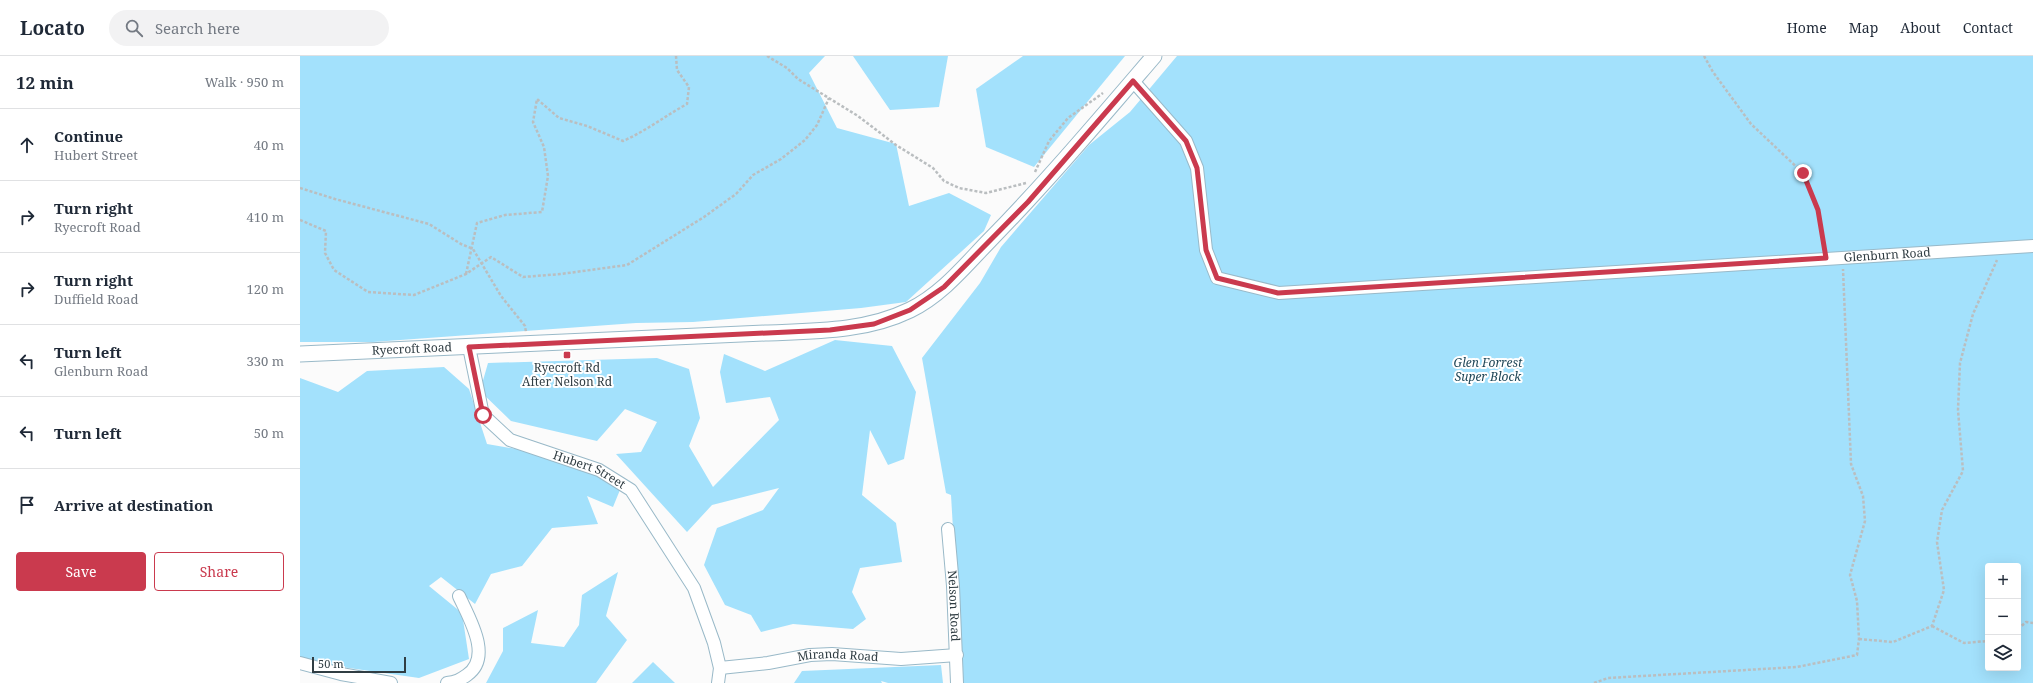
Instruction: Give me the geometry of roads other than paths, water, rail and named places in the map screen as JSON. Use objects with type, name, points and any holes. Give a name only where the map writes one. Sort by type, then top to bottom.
[{"type":"street","name":"Ryecroft Road","points":[[300,354],[830,330],[874,324],[910,310],[944,287],[1028,202],[1154,56]]},
{"type":"street","name":"Glenburn Road","points":[[1133,81],[1186,141],[1197,168],[1206,250],[1217,278],[1278,293],[1843,256],[2033,246]]},
{"type":"street","name":"Hubert Street","points":[[469,347],[483,415],[510,440],[599,470],[631,490],[694,588],[714,643],[720,668],[718,683]]},
{"type":"street","name":"Nelson Road","points":[[948,529],[957,655],[957,683]]},
{"type":"street","points":[[448,683],[456,682],[473,671],[479,652],[474,628],[459,596]]},
{"type":"street","name":"Miranda Road","points":[[720,668],[768,663],[810,655],[832,654],[901,659],[957,655]]},
{"type":"street","points":[[300,663],[341,674],[391,683]]},
{"type":"place","name":"Ryecroft Rd After Nelson Rd","points":[[567,355]]},
{"type":"park label","name":"Glen Forrest Super Block","points":[[1488,370]]}]
